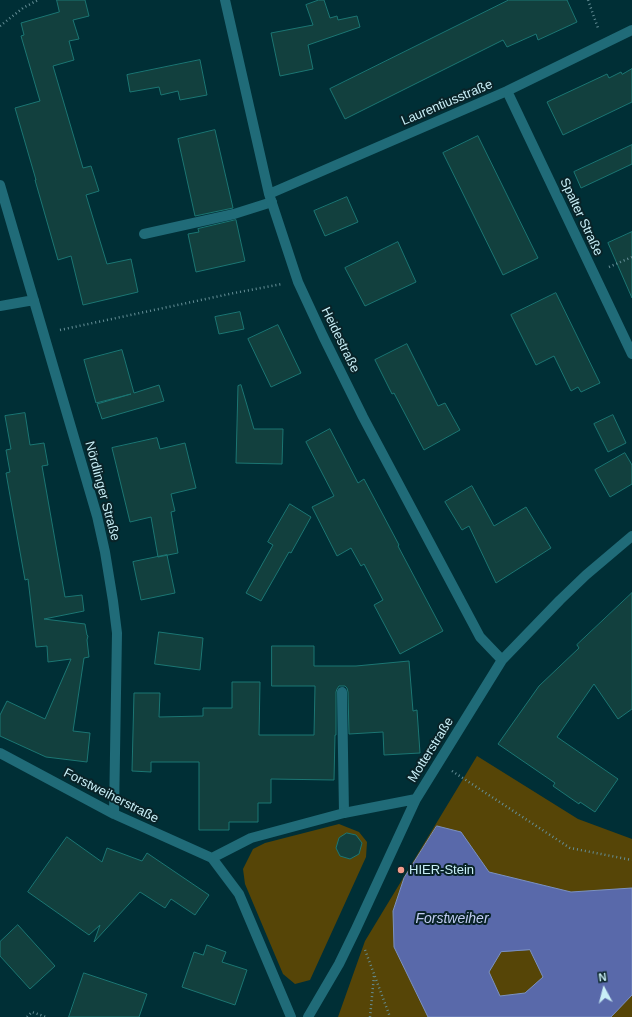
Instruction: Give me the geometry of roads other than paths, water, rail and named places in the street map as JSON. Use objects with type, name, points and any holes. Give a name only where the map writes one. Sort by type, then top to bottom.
[{"type":"street","name":"Heidestraße","points":[[225,0],[271,198],[298,282],[363,417],[472,623],[480,637],[502,660]]},
{"type":"street","name":"Laurentiusstraße","points":[[144,234],[234,214],[507,91],[632,30]]},
{"type":"street","name":"Spalter Straße","points":[[507,91],[632,354]]},
{"type":"street","name":"Nördlinger Straße","points":[[0,184],[97,516],[105,552],[117,633],[114,814]]},
{"type":"street","points":[[0,306],[34,300]]},
{"type":"street","name":"Motterstraße","points":[[308,1017],[339,964],[416,799],[502,660],[560,600],[632,536]]},
{"type":"street","points":[[342,692],[344,813]]},
{"type":"street","name":"Forstweiherstraße","points":[[0,753],[114,814],[212,858],[239,894],[291,1017]]},
{"type":"street","points":[[212,858],[250,838],[344,813],[416,799]]},
{"type":"water","name":"Forstweiher","points":[[437,826],[461,832],[489,872],[571,892],[632,888],[632,995],[611,1017],[428,1017],[394,947],[393,911],[404,878]],"holes":[[[530,950],[543,977],[525,993],[500,996],[489,972],[501,952]]]},
{"type":"place","name":"HIER-Stein","points":[[401,870]]}]
